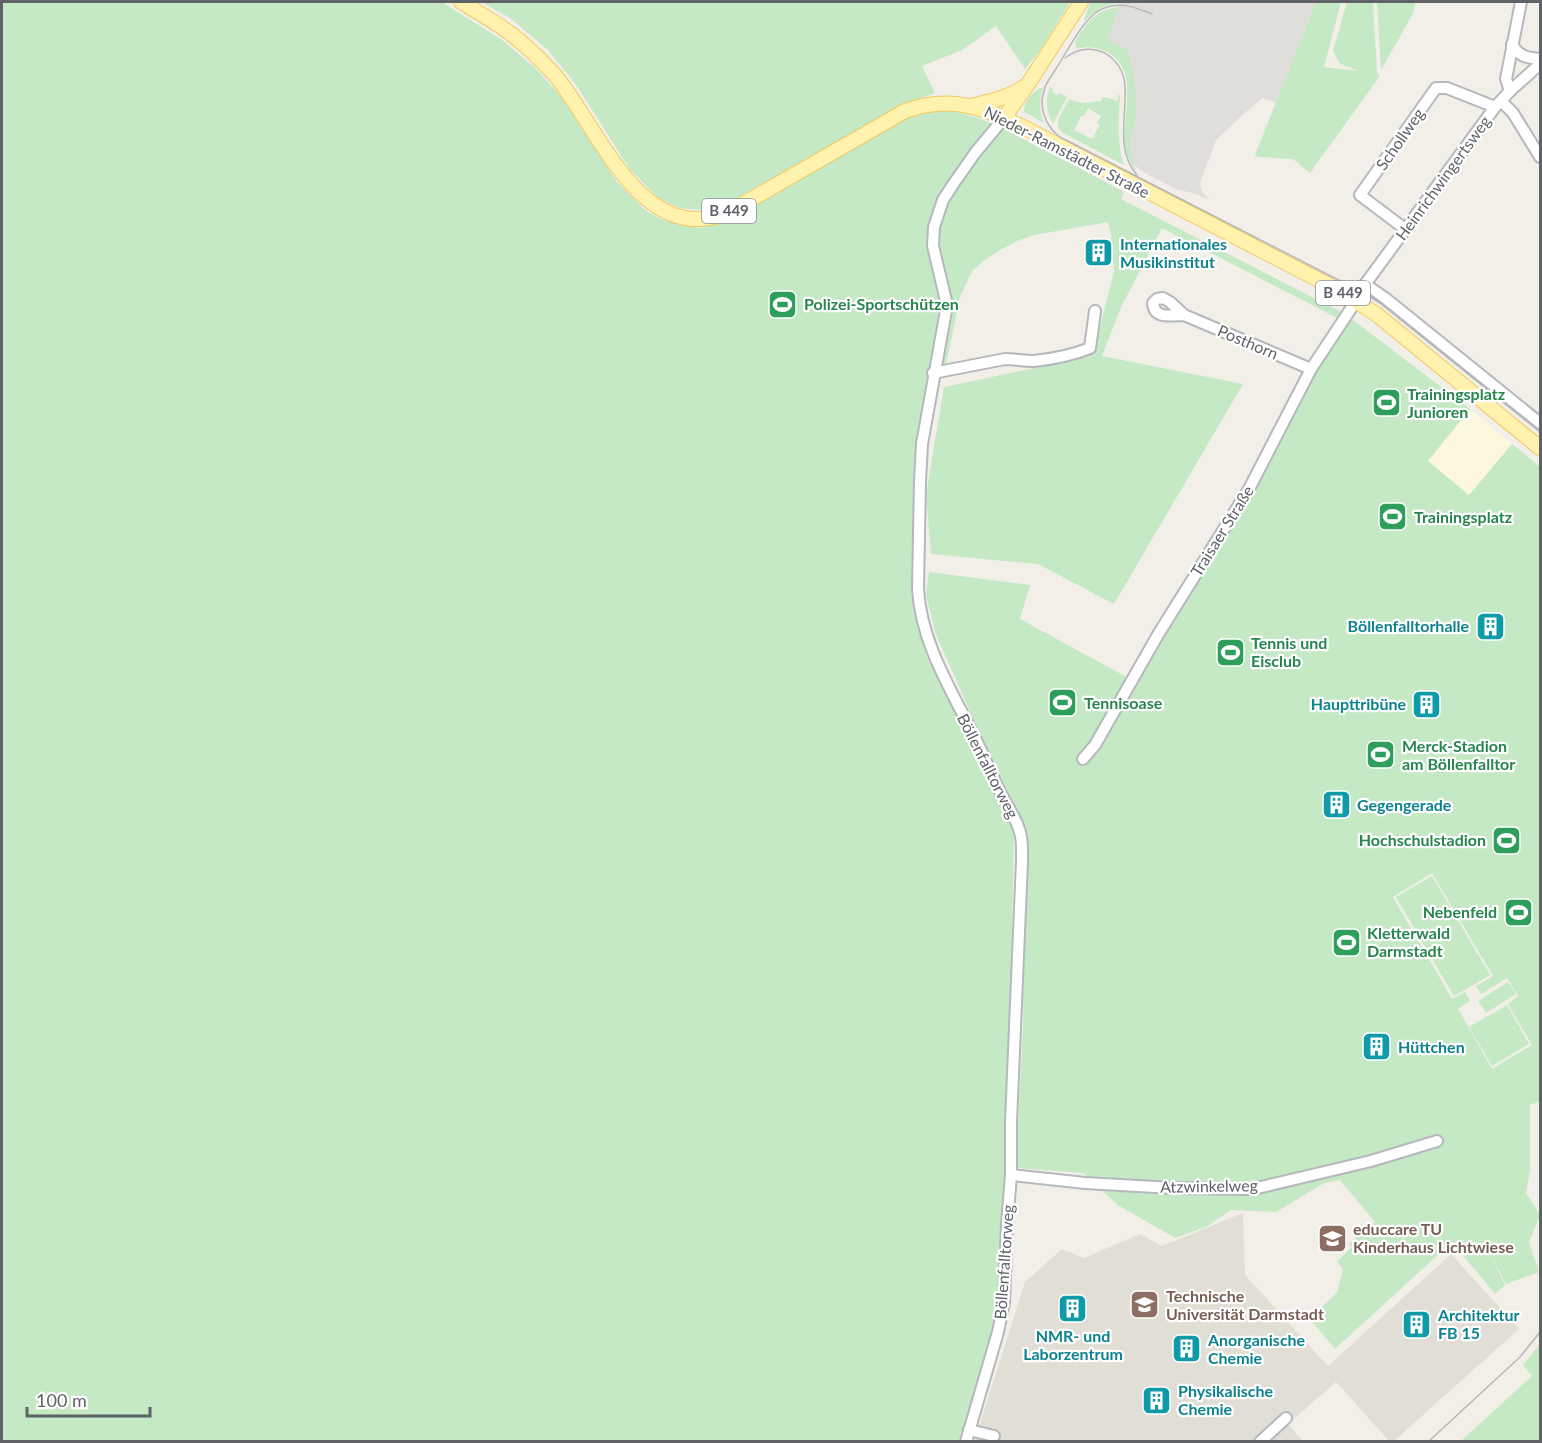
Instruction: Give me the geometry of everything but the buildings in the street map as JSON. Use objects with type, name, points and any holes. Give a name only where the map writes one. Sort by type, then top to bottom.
[{"type":"main road","name":"Nieder-Ramstädter Straße","points":[[461,2],[508,31],[539,58],[568,92],[623,175],[640,195],[668,214],[701,219],[721,215],[913,108],[940,102],[972,106],[1004,117],[1340,291],[1376,314],[1540,448]]},
{"type":"main road","points":[[1004,117],[1028,84],[1080,2]]},
{"type":"main road","points":[[972,106],[1011,94],[1028,84]]},
{"type":"street","points":[[1510,90],[1506,79],[1521,2]]},
{"type":"street","points":[[1512,44],[1524,57],[1540,59]]},
{"type":"street","name":"Heinrichwingertsweg","points":[[1356,301],[1365,284],[1498,104],[1510,90],[1540,64]]},
{"type":"street","name":"Schollweg","points":[[1405,229],[1360,195],[1436,88],[1447,88],[1498,104]]},
{"type":"street","points":[[1498,104],[1513,113],[1540,157]]},
{"type":"street","name":"Böllenfalltorweg","points":[[966,1442],[1004,1303],[1011,1175],[1022,842],[1019,828],[932,650],[919,606],[921,453],[933,374],[947,305],[933,246],[934,227],[943,200],[975,153],[1004,117]]},
{"type":"street","points":[[1365,284],[1540,423]]},
{"type":"street","name":"Traisaer Straße","points":[[1083,759],[1095,745],[1159,633],[1249,489],[1311,369],[1356,301]]},
{"type":"street","points":[[933,374],[1005,359],[1032,361],[1077,353],[1090,348],[1095,311]]},
{"type":"street","name":"Posthorn","points":[[1184,315],[1311,369]]},
{"type":"street","name":"Atzwinkelweg","points":[[1011,1175],[1162,1188],[1252,1189],[1371,1161],[1437,1140]]},
{"type":"street","points":[[1260,1442],[1286,1418]]},
{"type":"street","points":[[969,1430],[994,1436]]},
{"type":"shaded area","points":[[1120,2],[1316,2],[1276,103],[1263,98],[1216,140],[1200,183],[1202,192],[1209,200],[1176,189],[1143,172],[1132,163],[1129,153],[1131,132],[1135,121],[1134,84],[1107,40]]},
{"type":"shaded area","points":[[1470,409],[1512,444],[1469,495],[1427,461]]},
{"type":"shaded area","name":"Technische Universität Darmstadt","points":[[1243,1213],[1245,1275],[1328,1366],[1451,1254],[1519,1329],[1394,1441],[1389,1441],[1336,1382],[1288,1424],[1303,1441],[974,1442],[1025,1282],[1062,1249],[1084,1258],[1140,1234],[1162,1246]]},
{"type":"green space","points":[[2,2],[442,2],[502,40],[534,67],[560,95],[617,182],[645,210],[663,220],[700,228],[727,221],[907,118],[935,111],[965,114],[1006,130],[1083,170],[1124,192],[1121,199],[1345,314],[1470,409],[1428,461],[1469,495],[1512,444],[1540,467],[1540,1101],[1530,1105],[1530,1170],[1526,1193],[1540,1215],[1529,1242],[1539,1272],[1506,1284],[1487,1248],[1505,1285],[1495,1294],[1452,1242],[1335,1349],[1309,1318],[1337,1293],[1343,1269],[1337,1261],[1352,1247],[1349,1244],[1375,1222],[1340,1180],[1324,1183],[1276,1212],[1231,1210],[1206,1227],[1175,1238],[1118,1205],[1083,1173],[1016,1168],[1023,1027],[1025,861],[1021,825],[936,635],[926,595],[929,572],[1030,585],[1020,619],[1134,681],[1341,320],[1162,228],[1121,307],[1102,356],[1243,384],[1114,604],[1038,564],[931,554],[926,495],[944,387],[1093,354],[1114,272],[1108,222],[1034,235],[1017,241],[985,260],[972,271],[960,297],[946,364],[929,369],[918,448],[915,610],[926,655],[1014,832],[1007,1180],[998,1314],[960,1441],[2,1442]],"holes":[[[1432,873],[1493,976],[1476,986],[1481,994],[1507,978],[1518,996],[1508,1004],[1532,1045],[1492,1069],[1458,1009],[1470,1001],[1465,992],[1452,999],[1393,897]]]},
{"type":"green space","points":[[482,2],[1070,2],[1041,49],[1025,69],[996,26],[962,50],[922,66],[935,93],[899,106],[732,201],[706,211],[680,208],[658,198],[629,168],[577,86],[547,49],[510,18]]},
{"type":"green space","points":[[1090,2],[1131,2],[1104,7],[1093,13],[1083,23]]},
{"type":"green space","points":[[1316,2],[1341,2],[1324,67],[1358,71],[1340,64],[1333,51],[1347,2],[1373,2],[1379,77],[1310,173],[1293,159],[1255,155]]},
{"type":"green space","points":[[1377,2],[1416,2],[1412,15],[1381,70]]},
{"type":"green space","points":[[1119,7],[1107,40],[1127,49],[1131,65],[1136,109],[1130,148],[1137,172],[1125,146],[1127,93],[1123,68],[1116,58],[1105,51],[1091,47],[1077,49],[1075,42],[1092,18],[1104,11]]},
{"type":"green space","points":[[1050,87],[1053,89],[1052,92],[1067,97],[1053,124],[1047,106]]},
{"type":"green space","points":[[1043,88],[1040,106],[1044,123],[1024,112],[1029,98]]},
{"type":"green space","points":[[1118,95],[1120,95],[1119,139],[1124,165],[1063,133],[1058,128],[1058,120],[1069,99],[1087,103],[1100,102],[1103,97],[1118,101]],"holes":[[[1088,108],[1101,116],[1097,123],[1100,125],[1092,139],[1074,130]]]},
{"type":"green space","points":[[1432,876],[1490,975],[1454,996],[1396,897]]},
{"type":"green space","points":[[1508,982],[1516,994],[1486,1013],[1478,1001]]},
{"type":"green space","points":[[1507,1005],[1529,1044],[1492,1066],[1469,1027]]},
{"type":"green space","points":[[1540,1344],[1540,1441],[1461,1441],[1532,1376],[1523,1365]]},
{"type":"tram line","points":[[1152,14],[1130,6],[1118,5],[1098,11],[1087,21],[1045,87],[1042,107],[1047,122],[1053,130],[1060,137],[1380,303],[1540,432]]},
{"type":"tram line","points":[[1065,58],[1084,49],[1094,50],[1103,52],[1118,65],[1125,85],[1124,144],[1130,165],[1137,175]]},
{"type":"tram line","points":[[1428,1442],[1520,1357],[1540,1332]]},
{"type":"place","name":"Internationales Musikinstitut","points":[[1099,253]]},
{"type":"place","name":"Polizei-Sportschützen","points":[[783,304]]},
{"type":"place","name":"Trainingsplatz Junioren","points":[[1386,403]]},
{"type":"place","name":"Trainingsplatz","points":[[1393,517]]},
{"type":"place","name":"Böllenfalltorhalle","points":[[1490,626]]},
{"type":"place","name":"Tennis und Eisclub","points":[[1230,652]]},
{"type":"place","name":"Tennisoase","points":[[1063,703]]},
{"type":"place","name":"Haupttribüne","points":[[1427,704]]},
{"type":"place","name":"Merck-Stadion am Böllenfalltor","points":[[1381,755]]},
{"type":"place","name":"Gegengerade","points":[[1336,805]]},
{"type":"place","name":"Hochschulstadion","points":[[1507,840]]},
{"type":"place","name":"Nebenfeld","points":[[1518,912]]},
{"type":"place","name":"Kletterwald Darmstadt","points":[[1346,942]]},
{"type":"place","name":"Hüttchen","points":[[1377,1047]]},
{"type":"place","name":"educcare TU Kinderhaus Lichtwiese","points":[[1332,1238]]},
{"type":"place","name":"Technische Universität Darmstadt","points":[[1145,1305]]},
{"type":"place","name":"NMR- und Laborzentrum","points":[[1073,1308]]},
{"type":"place","name":"Architektur FB 15","points":[[1417,1324]]},
{"type":"place","name":"Anorganische Chemie","points":[[1187,1349]]},
{"type":"place","name":"Physikalische Chemie","points":[[1157,1400]]}]
